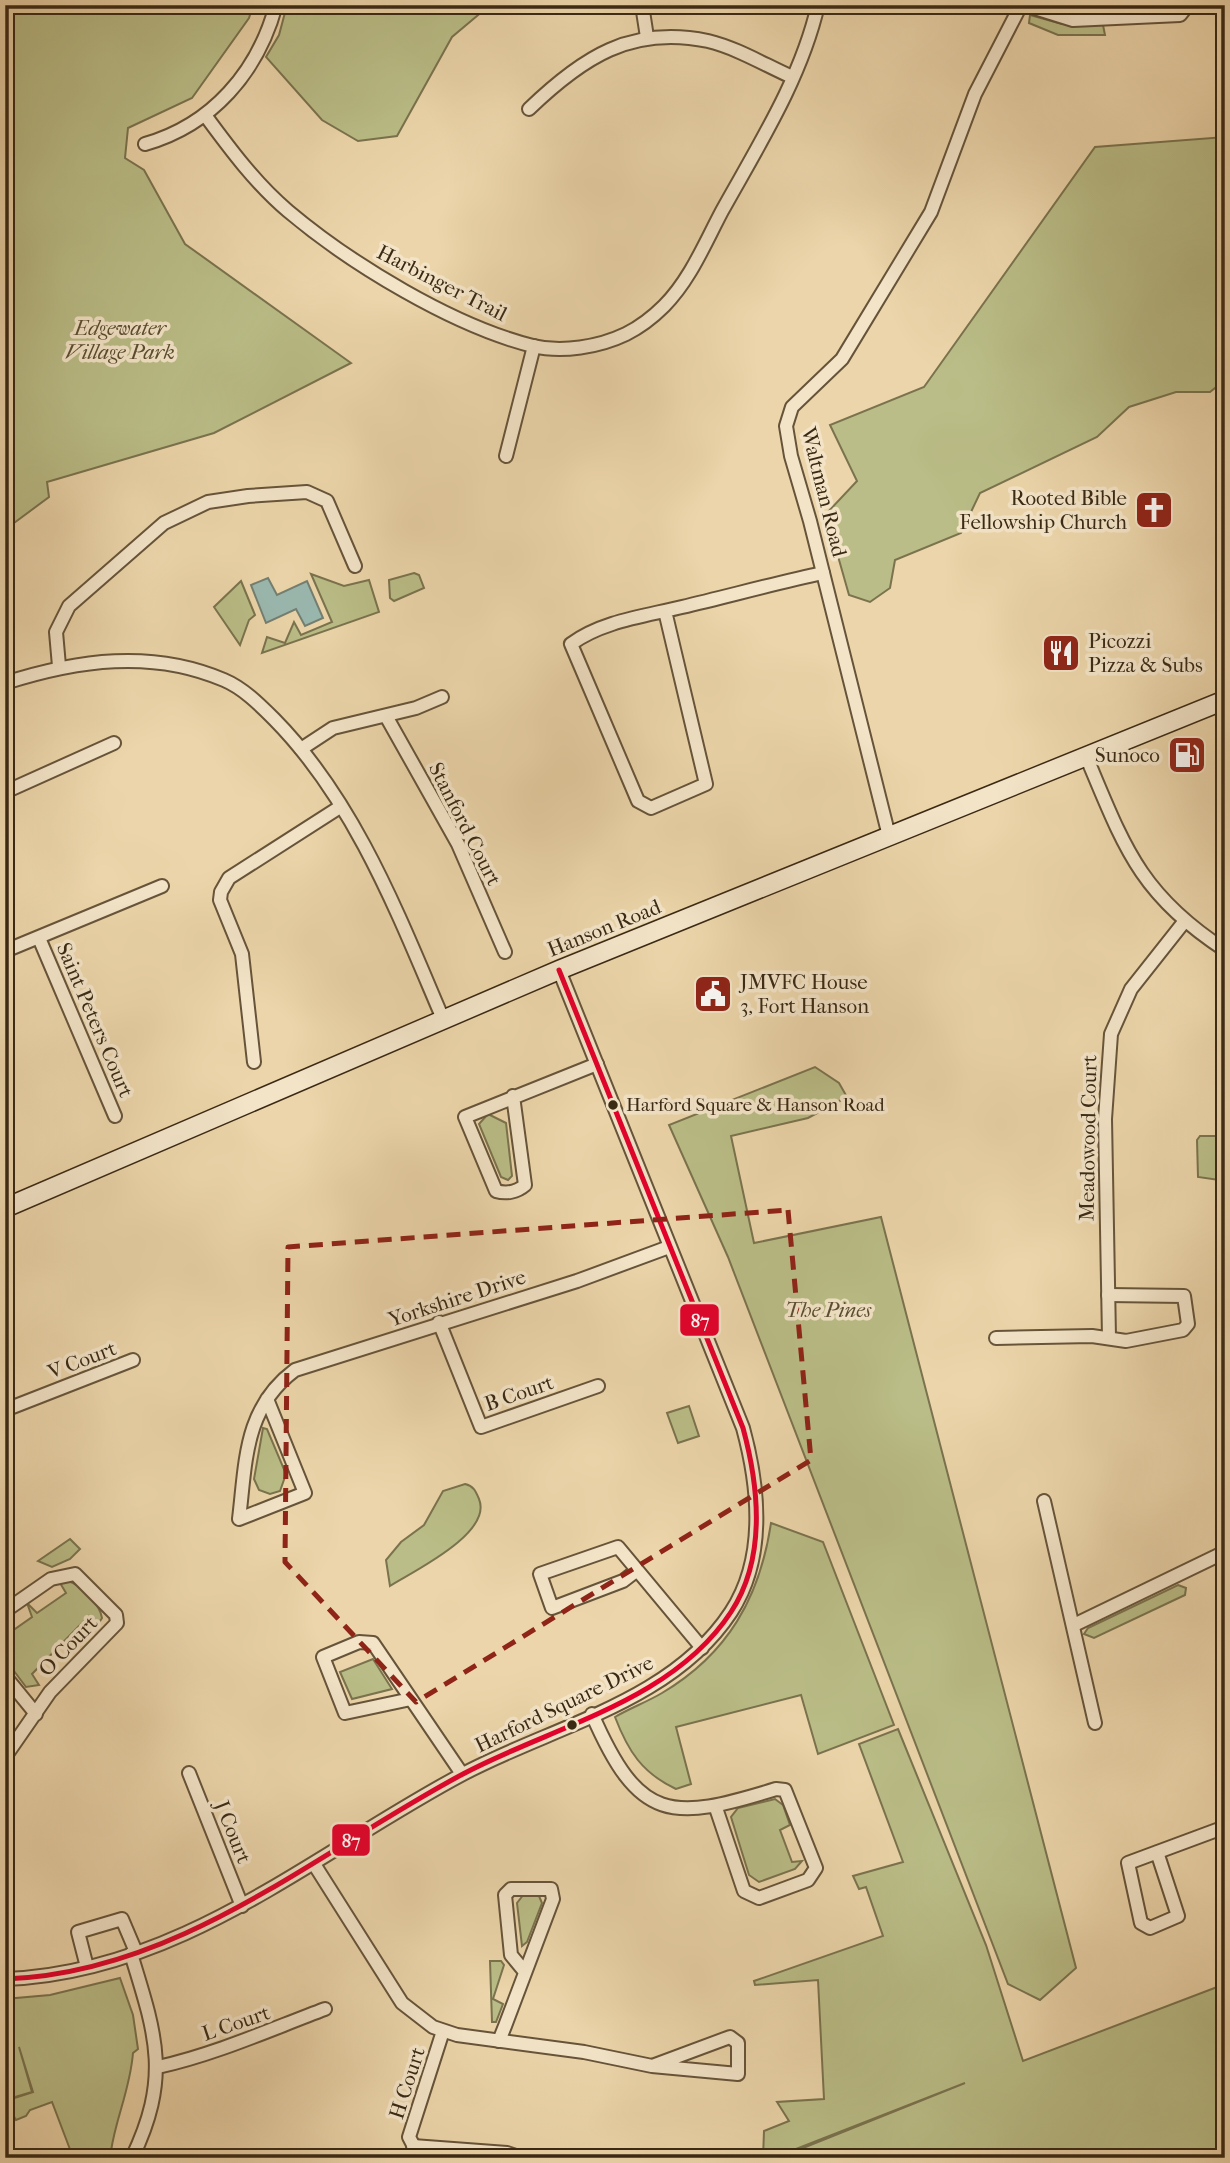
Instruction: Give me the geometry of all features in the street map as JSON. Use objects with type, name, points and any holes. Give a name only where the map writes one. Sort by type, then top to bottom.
[{"type":"street","points":[[145,144],[164,139],[205,115],[244,78],[269,29],[276,5]]},
{"type":"street","points":[[642,5],[647,37]]},
{"type":"street","name":"Harbinger Trail","points":[[205,115],[248,172],[287,210],[319,235],[406,290],[482,328],[534,346],[577,348],[601,343],[643,324],[665,305],[690,272],[793,77],[818,5]]},
{"type":"street","points":[[1023,5],[1073,20],[1180,15],[1188,5]]},
{"type":"street","name":"Waltman Road","points":[[889,836],[787,440],[789,415],[792,407],[842,359],[931,212],[975,94],[1023,5]]},
{"type":"street","points":[[529,109],[569,72],[593,57],[614,46],[647,37],[709,42],[793,77]]},
{"type":"street","points":[[506,456],[534,346]]},
{"type":"street","points":[[60,666],[57,632],[74,600],[164,523],[208,502],[307,492],[327,500],[355,566]]},
{"type":"street","points":[[665,611],[706,784],[652,808],[638,801],[571,645],[584,635],[603,627],[665,611],[823,573]]},
{"type":"street","points":[[5,683],[60,666],[111,662],[168,662],[223,680],[240,689],[266,711],[301,749],[340,807],[382,876],[443,1019]]},
{"type":"street","points":[[301,749],[333,728],[386,716],[442,697]]},
{"type":"street","name":"Hanson Road","points":[[5,1208],[559,970],[1225,700]]},
{"type":"street","name":"Stanford Court","points":[[386,716],[458,844],[505,952]]},
{"type":"street","points":[[5,792],[114,743]]},
{"type":"street","points":[[1086,756],[1133,863],[1184,922],[1225,950]]},
{"type":"street","points":[[254,1062],[242,954],[222,911],[220,891],[229,878],[340,807]]},
{"type":"street","points":[[5,951],[162,887]]},
{"type":"street","name":"Meadowood Court","points":[[1109,1337],[1105,1119],[1111,1034],[1122,1004],[1131,989],[1184,922]]},
{"type":"street","name":"Saint Peters Court","points":[[39,938],[115,1116]]},
{"type":"street","name":"Harford Square Drive","points":[[5,1979],[87,1967],[133,1953],[242,1906],[462,1774],[645,1689],[673,1672],[702,1648],[731,1612],[743,1590],[754,1543],[757,1482],[743,1428],[559,970]]},
{"type":"street","points":[[513,1096],[525,1185],[519,1190],[502,1193],[496,1191],[464,1117],[513,1096],[597,1064]]},
{"type":"street","name":"Yorkshire Drive","points":[[267,1399],[305,1493],[239,1519],[250,1428],[267,1399],[295,1370],[439,1322],[577,1281],[670,1247]]},
{"type":"street","points":[[996,1338],[1109,1337],[1126,1341],[1183,1330],[1188,1324],[1184,1296],[1108,1295]]},
{"type":"street","name":"B Court","points":[[439,1322],[481,1427],[598,1386]]},
{"type":"street","name":"V Court","points":[[5,1410],[133,1360]]},
{"type":"street","points":[[1044,1501],[1095,1723]]},
{"type":"street","points":[[636,1571],[623,1581],[552,1608],[540,1574],[618,1547],[702,1648]]},
{"type":"street","points":[[1074,1625],[1225,1552]]},
{"type":"street","name":"O Court","points":[[5,1611],[51,1579],[75,1574],[116,1615],[117,1623],[50,1692],[5,1757]]},
{"type":"street","points":[[411,1699],[345,1713],[323,1657],[359,1642],[373,1643],[462,1774]]},
{"type":"street","name":"O Court","points":[[5,1676],[36,1714]]},
{"type":"street","points":[[592,1714],[617,1766],[638,1791],[684,1809],[716,1808],[776,1789],[785,1790],[816,1868],[808,1880],[759,1898],[744,1891],[716,1808]]},
{"type":"street","name":"J Court","points":[[189,1773],[242,1906]]},
{"type":"street","points":[[1157,1852],[1178,1916],[1150,1927],[1141,1923],[1128,1863],[1157,1852],[1225,1827]]},
{"type":"street","points":[[314,1864],[402,2003],[420,2018],[443,2031],[584,2052],[652,2066],[738,2074],[738,2043],[730,2037],[652,2066]]},
{"type":"street","points":[[499,2041],[553,1899],[551,1889],[512,1889],[505,1895],[511,1955],[525,1972]]},
{"type":"street","points":[[87,1967],[78,1932],[122,1919],[153,2025],[158,2067],[149,2121],[132,2158]]},
{"type":"street","name":"L Court","points":[[158,2067],[186,2061],[283,2028],[325,2009]]},
{"type":"street","name":"H Court","points":[[421,2158],[409,2137],[443,2031]]},
{"type":"street","name":"H Court","points":[[412,2146],[507,2153],[522,2158]]},
{"type":"highlighted area","points":[[788,1210],[811,1460],[416,1702],[285,1562],[288,1247]]},
{"type":"green space","name":"Edgewater Village Park","points":[[5,5],[253,5],[249,18],[192,98],[128,128],[125,158],[144,170],[185,244],[351,363],[214,433],[47,482],[49,497],[10,526],[5,521]]},
{"type":"green space","points":[[287,5],[490,5],[452,37],[397,136],[358,141],[322,120],[266,57],[279,35]]},
{"type":"green space","points":[[1030,15],[1062,24],[1103,25],[1105,35],[1058,35],[1029,23]]},
{"type":"green space","points":[[1225,137],[1225,380],[1210,392],[1176,392],[1129,407],[1097,437],[980,493],[961,533],[895,560],[890,588],[870,602],[849,595],[826,514],[857,481],[830,425],[924,387],[1095,147]]},
{"type":"green space","points":[[414,573],[419,575],[424,588],[394,601],[390,598],[389,580]]},
{"type":"green space","points":[[311,574],[344,586],[369,580],[379,612],[262,653],[267,637],[285,643],[294,622],[301,635],[332,622]]},
{"type":"green space","points":[[241,581],[255,615],[249,620],[240,645],[214,607]]},
{"type":"green space","name":"The Pines","points":[[815,1067],[839,1083],[847,1097],[808,1118],[731,1136],[754,1243],[881,1217],[1076,1968],[1040,2000],[1008,1984],[728,1257],[669,1125]]},
{"type":"green space","points":[[488,1114],[506,1123],[512,1176],[508,1180],[501,1177],[479,1124]]},
{"type":"green space","points":[[1200,1136],[1225,1136],[1225,1176],[1219,1180],[1198,1177],[1197,1140]]},
{"type":"green space","points":[[689,1406],[699,1436],[678,1443],[667,1413]]},
{"type":"green space","points":[[263,1428],[267,1429],[286,1474],[280,1491],[270,1494],[259,1490],[254,1479]]},
{"type":"green space","points":[[465,1484],[473,1488],[479,1499],[480,1512],[474,1525],[449,1550],[390,1586],[386,1560],[401,1542],[424,1525],[443,1491]]},
{"type":"green space","points":[[771,1523],[823,1542],[894,1725],[818,1754],[801,1695],[676,1727],[691,1784],[676,1789],[654,1776],[638,1760],[615,1717],[685,1678],[723,1642],[749,1599],[759,1575]]},
{"type":"green space","points":[[70,1539],[80,1549],[70,1559],[52,1567],[38,1561]]},
{"type":"green space","points":[[68,1581],[79,1586],[89,1596],[98,1607],[102,1618],[98,1624],[89,1616],[32,1674],[39,1685],[26,1687],[5,1659],[5,1636],[32,1617],[27,1603],[37,1613],[66,1593],[60,1583]]},
{"type":"green space","points":[[1178,1585],[1186,1588],[1185,1595],[1094,1638],[1084,1634],[1088,1628]]},
{"type":"green space","points":[[373,1659],[392,1689],[352,1699],[340,1672]]},
{"type":"green space","points":[[898,1729],[986,1945],[1023,2061],[1225,1984],[1225,2158],[778,2158],[965,2083],[773,2158],[763,2158],[764,2131],[789,2121],[777,2102],[824,2099],[818,1980],[755,1985],[754,1981],[883,1936],[866,1887],[859,1889],[853,1876],[903,1862],[859,1744]]},
{"type":"green space","points":[[775,1799],[783,1805],[790,1825],[780,1830],[792,1862],[802,1861],[795,1869],[759,1882],[749,1875],[731,1817],[738,1808]]},
{"type":"green space","points":[[524,1894],[539,1896],[542,1903],[527,1942],[522,1946],[517,1903]]},
{"type":"green space","points":[[490,1961],[501,1961],[504,1965],[493,1999],[503,2004],[496,2022],[492,2022]]},
{"type":"green space","points":[[120,1978],[133,2015],[138,2049],[133,2053],[113,2139],[111,2151],[114,2155],[112,2158],[67,2158],[71,2152],[52,2102],[30,2110],[26,2116],[16,2120],[13,2115],[5,2117],[5,2101],[33,2092],[19,2047],[32,2092],[5,2100],[5,1999],[50,1995]]},
{"type":"water","points":[[268,578],[277,595],[307,581],[323,618],[305,626],[296,609],[266,623],[251,585]]},
{"type":"transit line","name":"87","points":[[5,1979],[69,1972],[130,1955],[188,1932],[244,1904],[463,1774],[609,1709],[644,1690],[677,1669],[706,1643],[731,1612],[743,1591],[755,1545],[756,1521],[753,1474],[743,1428],[559,970]]},
{"type":"place","name":"Rooted Bible Fellowship Church","points":[[1154,510]]},
{"type":"place","name":"Picozzi Pizza & Subs","points":[[1061,653]]},
{"type":"place","name":"Sunoco","points":[[1187,755]]},
{"type":"place","name":"JMVFC House 3, Fort Hanson","points":[[713,994]]},
{"type":"place","name":"Harford Square & Hanson Road","points":[[613,1105]]}]
